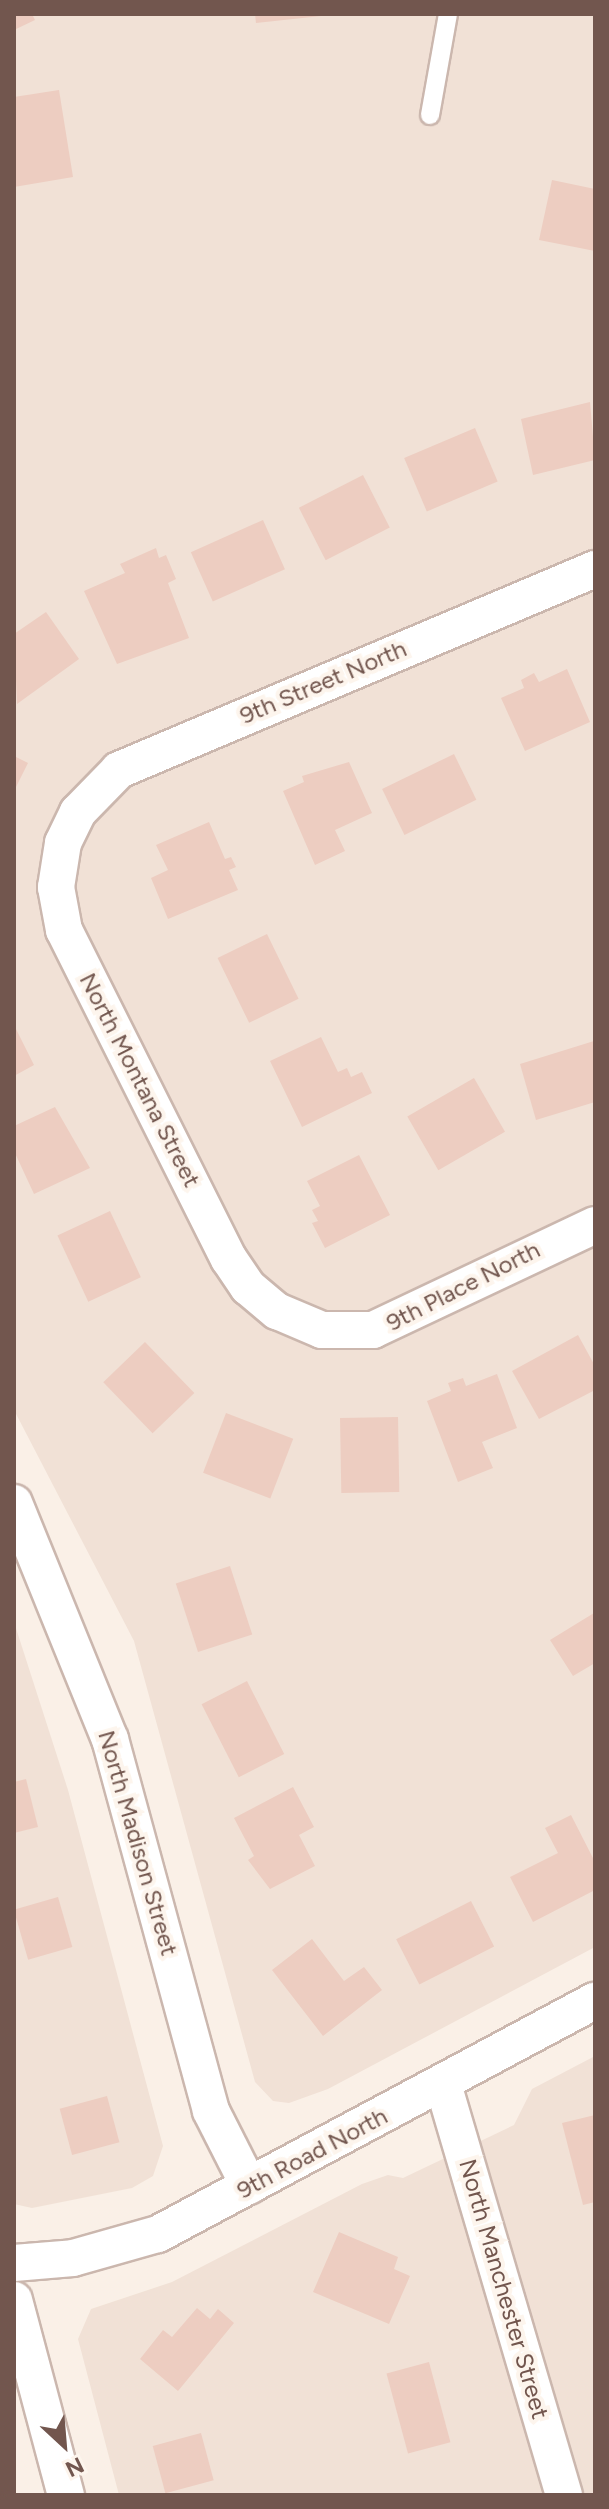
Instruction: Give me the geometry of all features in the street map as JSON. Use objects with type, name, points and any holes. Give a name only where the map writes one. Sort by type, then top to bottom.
[{"type":"street","name":"9th Street North","points":[[72,824],[94,790],[128,766],[595,569]]},
{"type":"street","name":"North Montana Street","points":[[72,824],[56,881],[64,930],[229,1259],[248,1287],[283,1314]]},
{"type":"street","name":"9th Place North","points":[[283,1314],[322,1330],[373,1330],[595,1225]]},
{"type":"street","name":"North Madison Street","points":[[14,1503],[110,1739],[205,2091],[249,2186]]},
{"type":"street","name":"9th Road North","points":[[14,2263],[73,2258],[148,2237],[443,2084],[595,2001]]},
{"type":"street","name":"North Manchester Street","points":[[443,2084],[564,2495]]},
{"type":"street","points":[[14,2300],[66,2495]]},
{"type":"lane","points":[[430,115],[448,14]]},
{"type":"shaded area","points":[[14,14],[595,14],[595,1947],[328,2089],[289,2103],[273,2101],[255,2082],[134,1641],[14,1410]]},
{"type":"shaded area","points":[[14,1622],[68,1790],[163,2146],[153,2176],[132,2188],[32,2208],[14,2204]]},
{"type":"shaded area","points":[[595,2056],[595,2495],[119,2495],[78,2339],[91,2309],[172,2282],[362,2184],[388,2175],[403,2178],[514,2125],[532,2089]]},
{"type":"building","points":[[14,14],[32,14],[35,20],[14,30]]},
{"type":"building","points":[[255,14],[321,14],[321,16],[256,23]]},
{"type":"building","points":[[59,90],[73,177],[14,187],[14,97]]},
{"type":"building","points":[[552,180],[595,189],[595,251],[539,240]]},
{"type":"building","points":[[590,402],[595,460],[533,475],[521,419]]},
{"type":"building","points":[[475,428],[498,481],[427,511],[404,458]]},
{"type":"building","points":[[363,475],[390,528],[326,560],[299,508]]},
{"type":"building","points":[[263,520],[285,569],[213,601],[191,552]]},
{"type":"building","points":[[156,548],[159,558],[166,555],[176,579],[168,583],[189,638],[117,664],[84,591],[125,573],[120,564]]},
{"type":"building","points":[[46,612],[79,659],[17,704],[14,634]]},
{"type":"building","points":[[567,669],[590,722],[525,751],[501,698],[524,688],[521,680],[534,673],[539,682]]},
{"type":"building","points":[[454,754],[476,800],[404,835],[382,789]]},
{"type":"building","points":[[14,756],[28,763],[14,791]]},
{"type":"building","points":[[349,762],[372,813],[335,830],[345,851],[315,865],[283,791],[304,782],[302,776]]},
{"type":"building","points":[[209,822],[225,859],[231,857],[236,867],[229,870],[238,890],[168,919],[151,878],[168,870],[156,845]]},
{"type":"building","points":[[267,934],[299,999],[249,1023],[218,958]]},
{"type":"building","points":[[14,1025],[34,1065],[14,1076]]},
{"type":"building","points":[[321,1037],[338,1072],[347,1068],[351,1077],[362,1072],[372,1093],[302,1127],[270,1061]]},
{"type":"building","points":[[594,1041],[595,1102],[536,1120],[520,1064]]},
{"type":"building","points":[[474,1078],[505,1132],[438,1170],[407,1116]]},
{"type":"building","points":[[55,1107],[90,1168],[34,1194],[14,1151],[14,1126]]},
{"type":"building","points":[[359,1155],[390,1215],[325,1248],[312,1223],[318,1221],[312,1210],[320,1206],[307,1181]]},
{"type":"building","points":[[110,1211],[141,1277],[88,1302],[57,1236]]},
{"type":"building","points":[[578,1335],[595,1366],[595,1390],[539,1419],[512,1371]]},
{"type":"building","points":[[145,1342],[194,1393],[153,1433],[103,1382]]},
{"type":"building","points":[[497,1374],[517,1428],[482,1442],[493,1468],[458,1482],[427,1401],[451,1391],[448,1383],[463,1378],[466,1386]]},
{"type":"building","points":[[226,1413],[293,1439],[270,1499],[203,1473]]},
{"type":"building","points":[[398,1417],[399,1492],[341,1493],[340,1418]]},
{"type":"building","points":[[230,1566],[252,1634],[198,1652],[176,1584]]},
{"type":"building","points":[[594,1613],[595,1663],[573,1676],[550,1640]]},
{"type":"building","points":[[247,1681],[284,1754],[239,1777],[202,1704]]},
{"type":"building","points":[[26,1779],[38,1827],[14,1833],[14,1782]]},
{"type":"building","points":[[293,1787],[314,1827],[299,1835],[315,1866],[270,1889],[248,1860],[254,1856],[234,1818]]},
{"type":"building","points":[[571,1815],[595,1862],[595,1890],[533,1922],[510,1877],[558,1853],[545,1828]]},
{"type":"building","points":[[58,1897],[72,1947],[28,1960],[14,1910]]},
{"type":"building","points":[[471,1901],[494,1946],[419,1985],[396,1939]]},
{"type":"building","points":[[312,1939],[344,1981],[364,1967],[382,1990],[323,2036],[272,1970]]},
{"type":"building","points":[[107,2096],[119,2142],[72,2155],[60,2109]]},
{"type":"building","points":[[595,2115],[595,2202],[583,2205],[562,2123]]},
{"type":"building","points":[[339,2232],[398,2257],[394,2269],[410,2276],[389,2324],[313,2292]]},
{"type":"building","points":[[197,2308],[210,2319],[218,2309],[234,2323],[178,2391],[140,2359],[163,2330],[172,2337]]},
{"type":"building","points":[[429,2362],[450,2442],[408,2454],[386,2373]]},
{"type":"building","points":[[201,2433],[214,2480],[165,2493],[153,2446]]}]
